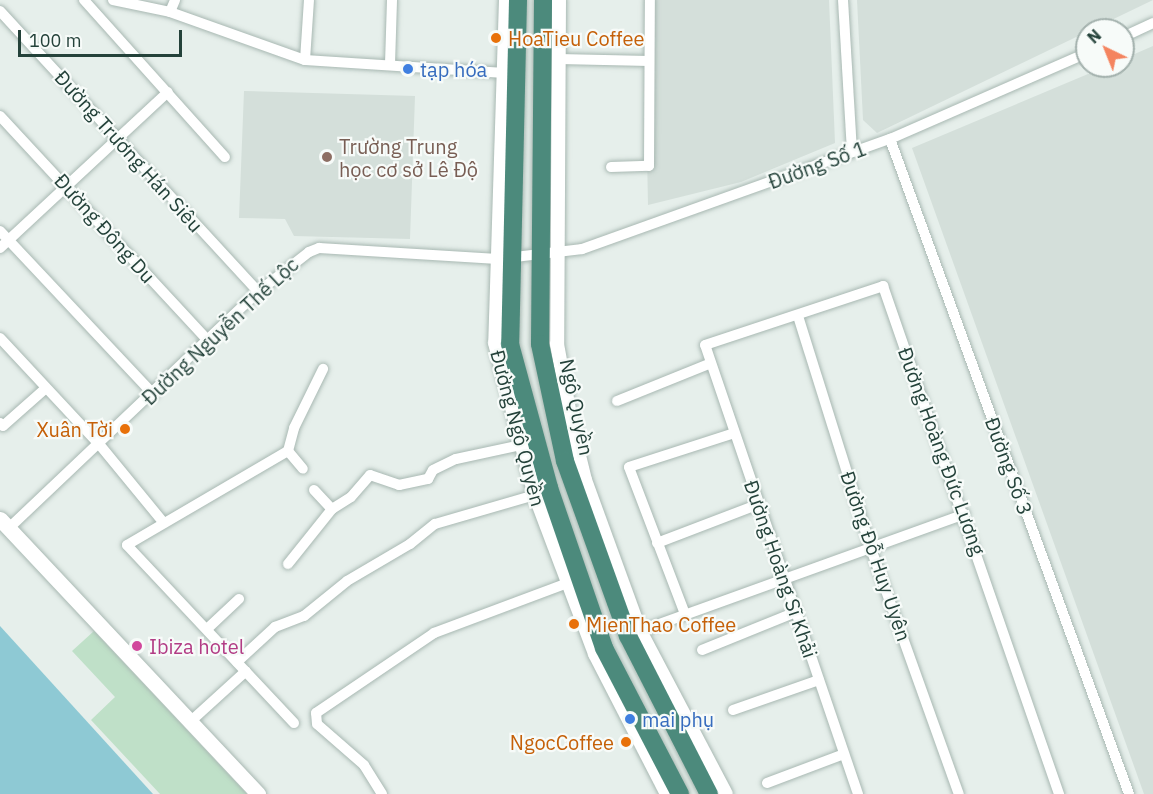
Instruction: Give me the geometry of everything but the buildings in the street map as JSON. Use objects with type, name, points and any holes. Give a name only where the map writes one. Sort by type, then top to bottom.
[{"type":"highway","points":[[518,0],[506,259],[510,344],[549,488],[604,648],[680,794]]},
{"type":"highway","name":"Ngô Quyền","points":[[543,0],[548,256],[540,344],[572,482],[628,636],[709,794]]},
{"type":"main road","points":[[4,523],[258,794]]},
{"type":"street","points":[[84,0],[225,157]]},
{"type":"street","points":[[113,0],[170,12],[305,60],[505,73]]},
{"type":"street","points":[[170,12],[175,0]]},
{"type":"street","points":[[305,60],[309,0]]},
{"type":"street","points":[[390,64],[392,0]]},
{"type":"street","name":"Đường Ngô Quyền","points":[[506,0],[506,259],[495,343],[535,495],[595,654],[667,794]]},
{"type":"street","points":[[559,0],[559,59],[548,256],[557,344],[573,431],[585,480],[640,631],[726,794]]},
{"type":"street","points":[[611,167],[649,166],[650,0]]},
{"type":"street","points":[[843,0],[852,152]]},
{"type":"street","name":"Đường Trương Hán Siêu","points":[[0,10],[258,292]]},
{"type":"street","points":[[1135,31],[1153,23]]},
{"type":"street","name":"Đường Số 1","points":[[506,259],[548,256],[651,226],[890,139],[1075,58]]},
{"type":"street","points":[[559,59],[649,61]]},
{"type":"street","points":[[4,244],[168,92]]},
{"type":"street","name":"Đường Đông Du","points":[[0,116],[208,341]]},
{"type":"street","name":"Đường Số 3","points":[[890,139],[1129,794]]},
{"type":"street","points":[[0,231],[4,244],[153,393]]},
{"type":"street","name":"Đường Nguyễn Thế Lộc","points":[[4,523],[99,444],[258,292],[299,257],[319,248],[506,259]]},
{"type":"street","name":"Đường Hoàng Đức Lương","points":[[705,345],[883,286],[965,514],[1057,793]]},
{"type":"street","name":"Đường Đỗ Huy Uyên","points":[[798,316],[870,546],[959,794]]},
{"type":"street","points":[[0,338],[99,444],[164,523]]},
{"type":"street","name":"Đường Hoàng Sĩ Khải","points":[[705,345],[858,794]]},
{"type":"street","points":[[617,401],[711,363]]},
{"type":"street","points":[[294,723],[127,545],[288,451],[294,428],[323,369]]},
{"type":"street","points":[[0,423],[3,426],[46,388]]},
{"type":"street","points":[[685,614],[657,543],[631,465],[734,433]]},
{"type":"street","points":[[288,564],[332,510],[351,496],[370,475],[399,485],[428,479],[433,470],[456,459],[521,445]]},
{"type":"street","points":[[288,451],[303,469]]},
{"type":"street","points":[[314,490],[332,510]]},
{"type":"street","points":[[237,662],[275,627],[304,616],[347,581],[410,544],[435,524],[535,495]]},
{"type":"street","points":[[657,543],[759,504]]},
{"type":"street","points":[[640,631],[870,546],[965,514]]},
{"type":"street","points":[[382,794],[364,765],[317,724],[316,713],[434,633],[513,607],[568,583]]},
{"type":"street","points":[[207,629],[239,599]]},
{"type":"street","points":[[702,650],[796,612]]},
{"type":"street","points":[[191,722],[246,671]]},
{"type":"street","points":[[733,710],[819,680]]},
{"type":"street","points":[[767,783],[844,754]]},
{"type":"shaded area","points":[[644,0],[829,0],[835,143],[741,182],[648,205]]},
{"type":"shaded area","points":[[857,0],[1153,0],[1116,18],[1075,18],[1075,38],[877,133],[863,120]]},
{"type":"shaded area","points":[[1153,46],[1153,794],[1144,794],[912,148],[1078,78],[1135,78],[1135,54]]},
{"type":"shaded area","name":"Trường Trung học cơ sở Lê Độ","points":[[244,91],[415,96],[410,239],[294,236],[285,219],[239,218]]},
{"type":"green space","points":[[94,631],[247,794],[160,794],[91,720],[115,697],[72,651]]},
{"type":"water","points":[[0,626],[153,794],[0,794]]},
{"type":"place","name":"HoaTieu Coffee","points":[[496,38]]},
{"type":"place","name":"tạp hóa","points":[[408,69]]},
{"type":"place","name":"Trường Trung học cơ sở Lê Độ","points":[[327,157]]},
{"type":"place","name":"Xuân Tời","points":[[125,429]]},
{"type":"place","name":"MienThao Coffee","points":[[574,624]]},
{"type":"place","name":"Ibiza hotel","points":[[137,646]]},
{"type":"place","name":"mai phụ","points":[[630,719]]},
{"type":"place","name":"NgocCoffee","points":[[626,742]]}]
